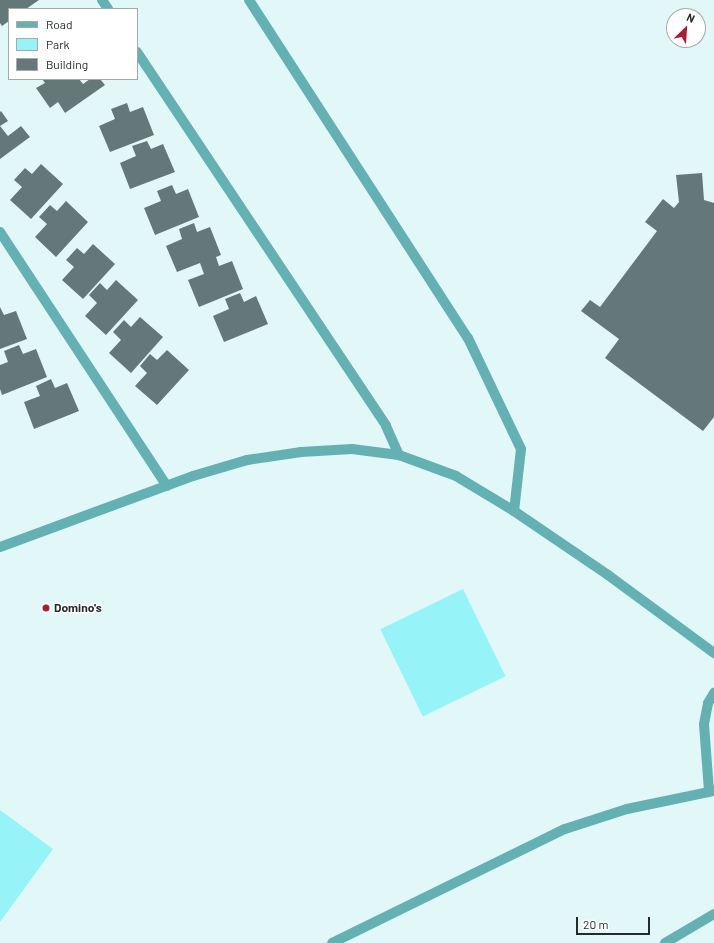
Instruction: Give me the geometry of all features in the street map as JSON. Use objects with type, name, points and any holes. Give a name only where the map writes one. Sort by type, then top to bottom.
[{"type":"street","points":[[249,0],[468,338],[521,449],[514,510]]},
{"type":"street","points":[[138,54],[386,426],[399,455]]},
{"type":"street","points":[[0,232],[167,486]]},
{"type":"street","points":[[0,547],[167,486],[247,460],[286,454],[352,449],[399,455],[456,476],[514,510],[608,575],[714,653]]},
{"type":"street","points":[[332,943],[565,828],[627,809],[711,791],[704,724],[708,703],[714,692]]},
{"type":"street","points":[[665,943],[714,914]]},
{"type":"green space","points":[[463,589],[506,676],[423,717],[380,629]]},
{"type":"green space","points":[[0,810],[53,849],[0,922]]},
{"type":"building","points":[[0,0],[39,0],[27,8],[8,8],[8,22],[2,26],[0,23]]},
{"type":"building","points":[[43,80],[80,80],[83,84],[89,80],[101,80],[105,85],[65,113],[58,102],[50,108],[36,88],[45,83]]},
{"type":"building","points":[[127,103],[130,112],[143,107],[154,135],[110,152],[99,126],[115,119],[111,109]]},
{"type":"building","points":[[1,111],[8,121],[0,126],[0,112]]},
{"type":"building","points":[[0,126],[8,136],[21,126],[30,137],[0,159]]},
{"type":"building","points":[[147,141],[151,149],[163,144],[175,172],[130,189],[120,163],[136,156],[132,146]]},
{"type":"building","points":[[41,164],[63,184],[31,219],[10,200],[22,187],[14,180],[25,168],[32,174]]},
{"type":"building","points":[[702,173],[704,200],[714,203],[714,417],[703,431],[605,358],[619,339],[581,311],[590,300],[600,307],[657,231],[645,222],[663,199],[674,208],[679,202],[676,175]]},
{"type":"building","points":[[172,185],[176,194],[188,189],[199,217],[155,235],[144,208],[161,201],[157,191]]},
{"type":"building","points":[[66,201],[88,222],[56,257],[35,237],[47,224],[39,217],[50,205],[57,211]]},
{"type":"building","points":[[194,223],[197,232],[210,227],[221,255],[216,257],[219,266],[232,261],[243,289],[199,307],[188,280],[204,274],[200,263],[177,272],[166,246],[182,239],[179,229]]},
{"type":"building","points":[[93,244],[115,264],[83,299],[62,280],[74,267],[66,260],[77,248],[84,254]]},
{"type":"building","points":[[116,280],[138,300],[106,335],[85,316],[97,303],[89,295],[100,283],[107,290]]},
{"type":"building","points":[[240,293],[244,302],[256,296],[268,324],[224,342],[213,316],[229,309],[225,299]]},
{"type":"building","points":[[0,307],[4,315],[16,311],[27,339],[0,349]]},
{"type":"building","points":[[140,317],[163,337],[131,373],[109,353],[121,340],[113,332],[124,320],[131,327]]},
{"type":"building","points":[[19,345],[23,354],[36,349],[47,377],[2,395],[0,389],[0,365],[8,362],[4,351]]},
{"type":"building","points":[[167,350],[189,370],[157,405],[135,386],[147,373],[140,366],[150,354],[157,360]]},
{"type":"building","points":[[51,379],[55,388],[67,383],[79,411],[34,429],[24,402],[40,396],[36,386]]},
{"type":"place","name":"Domino's","points":[[46,608]]}]
